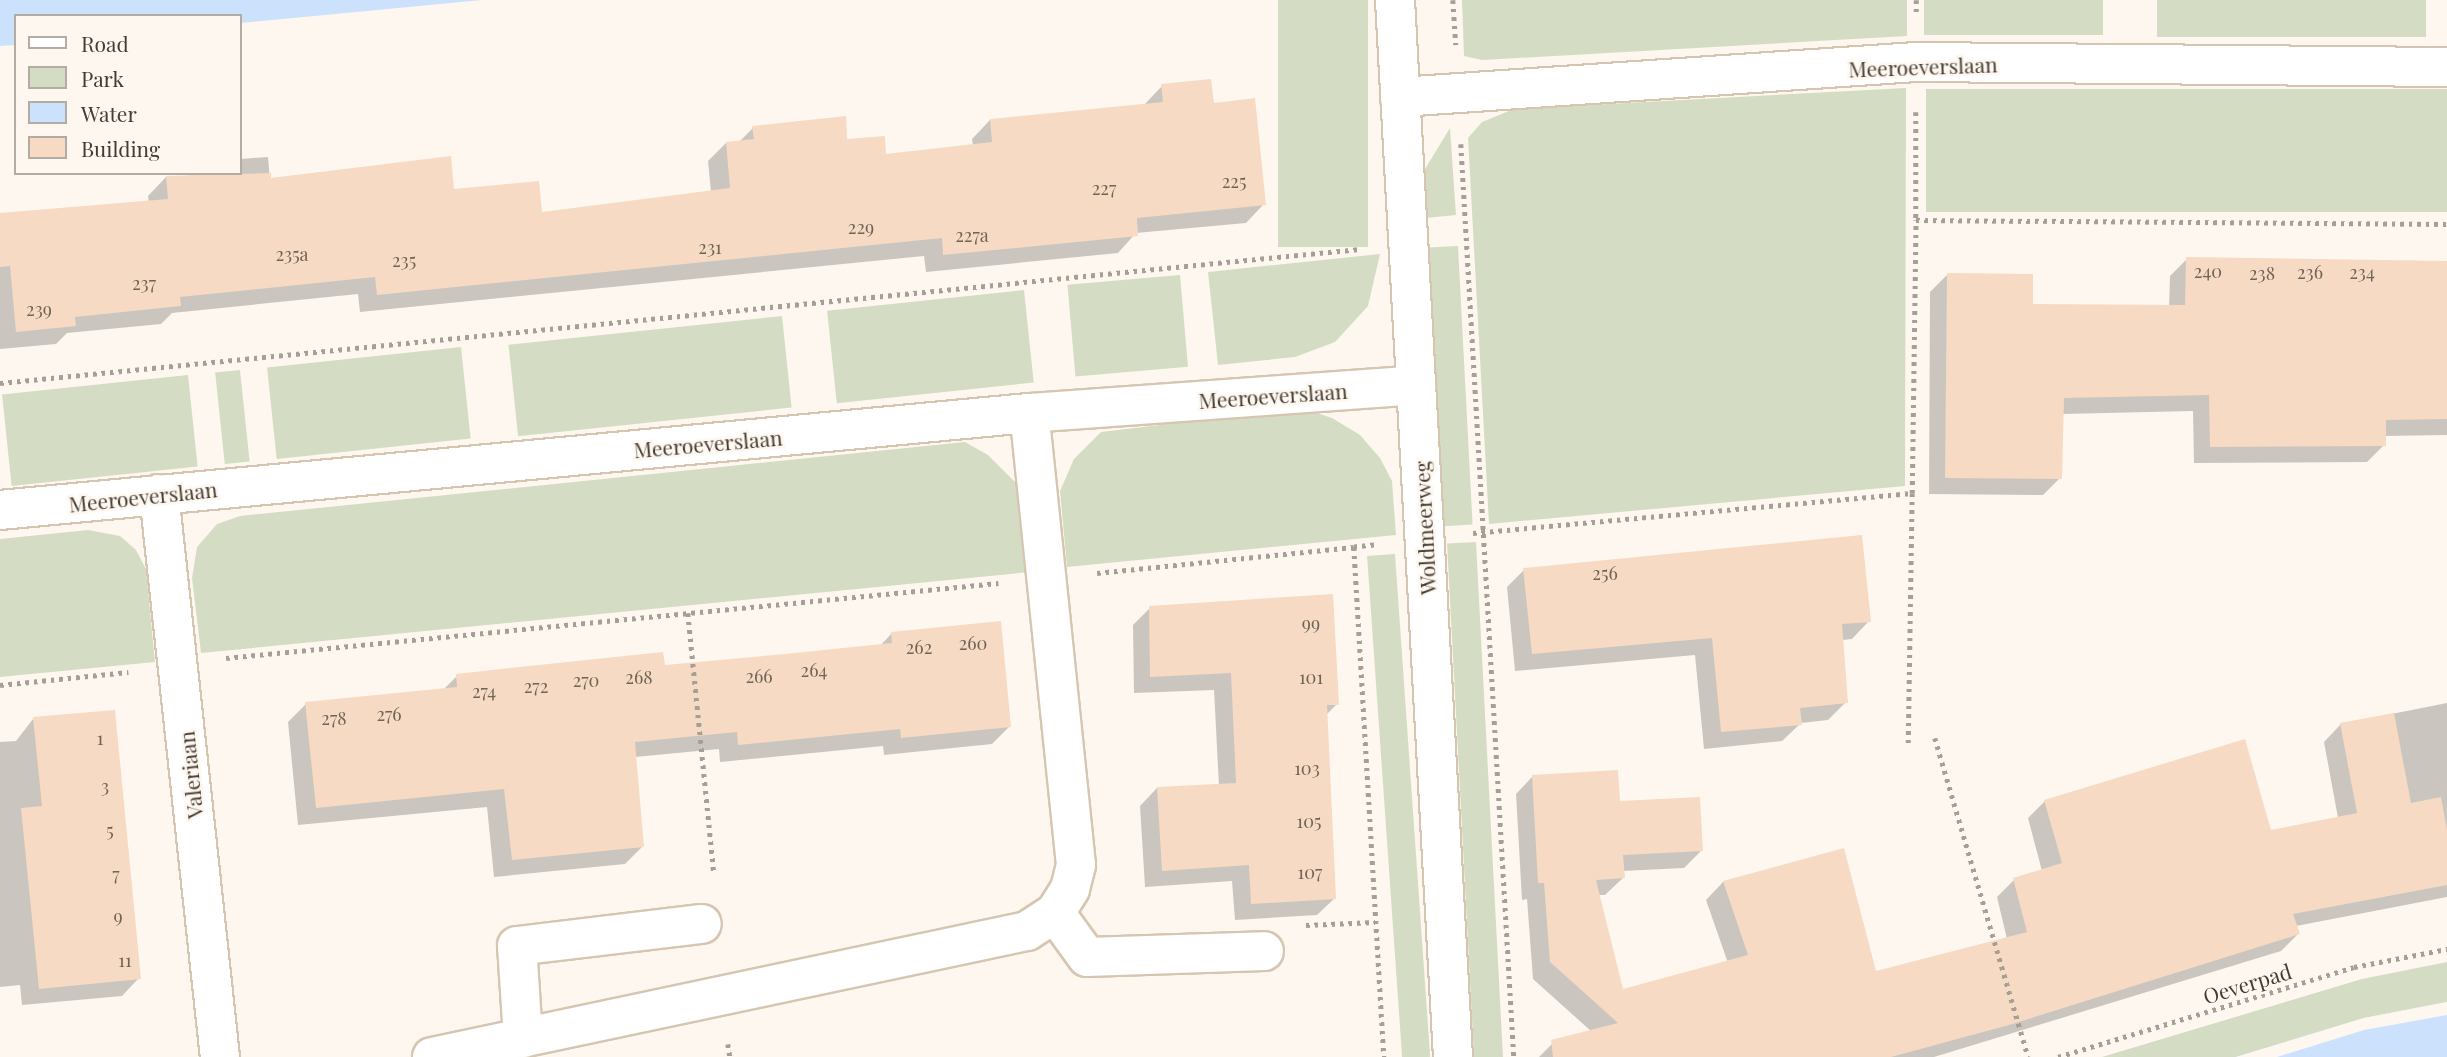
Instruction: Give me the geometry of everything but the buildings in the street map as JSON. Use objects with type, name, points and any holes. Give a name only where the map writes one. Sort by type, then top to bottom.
[{"type":"street","name":"Woldmeerweg","points":[[1395,0],[1406,245],[1453,1057]]},
{"type":"street","name":"Meeroeverslaan","points":[[1400,97],[1916,62],[2447,67]]},
{"type":"street","name":"Meeroeverslaan","points":[[0,510],[1029,413],[1416,384]]},
{"type":"street","points":[[432,1057],[721,998],[1027,931],[1055,914],[1070,889],[1076,865],[1029,413]]},
{"type":"street","name":"Valeriaan","points":[[159,494],[220,1057]]},
{"type":"street","points":[[1055,914],[1087,957],[1264,951]]},
{"type":"street","points":[[523,1038],[517,946],[702,924]]},
{"type":"path","points":[[1453,0],[1514,1057]]},
{"type":"path","points":[[1908,743],[1916,220],[1916,0]]},
{"type":"path","points":[[1916,220],[2447,224]]},
{"type":"path","points":[[0,383],[1406,245]]},
{"type":"path","points":[[0,685],[153,670],[178,663],[1046,578],[1483,532],[1912,492]]},
{"type":"path","points":[[1354,547],[1384,1057]]},
{"type":"path","points":[[688,613],[715,887]]},
{"type":"path","points":[[1935,738],[2028,1057]]},
{"type":"path","points":[[1264,951],[1278,926],[1375,922]]},
{"type":"path","name":"Oeverpad","points":[[2058,1057],[2354,967],[2447,949]]},
{"type":"path","points":[[721,998],[730,1057]]},
{"type":"green space","points":[[1278,0],[1368,0],[1368,247],[1278,247]]},
{"type":"green space","points":[[1462,0],[1907,0],[1907,36],[1482,60],[1464,56]]},
{"type":"green space","points":[[1924,0],[2103,0],[2103,35],[1924,35]]},
{"type":"green space","points":[[2157,0],[2426,0],[2426,37],[2157,37]]},
{"type":"green space","points":[[1906,88],[1905,486],[1489,524],[1468,138],[1482,122],[1514,109]]},
{"type":"green space","points":[[1926,89],[2447,89],[2447,212],[1926,212]]},
{"type":"green space","points":[[1450,128],[1456,215],[1426,218],[1425,169]]},
{"type":"green space","points":[[1458,246],[1473,525],[1443,526],[1428,248]]},
{"type":"green space","points":[[1380,254],[1368,306],[1335,342],[1295,357],[1218,365],[1208,272]]},
{"type":"green space","points":[[1180,275],[1188,367],[1075,376],[1067,285]]},
{"type":"green space","points":[[1024,290],[1034,382],[837,403],[827,311]]},
{"type":"green space","points":[[782,316],[792,407],[518,436],[509,345]]},
{"type":"green space","points":[[461,347],[471,438],[277,459],[267,367]]},
{"type":"green space","points":[[240,370],[250,461],[225,464],[215,373]]},
{"type":"green space","points":[[188,375],[198,466],[12,486],[2,395]]},
{"type":"green space","points":[[1302,408],[1332,418],[1360,435],[1380,458],[1392,481],[1396,535],[1067,567],[1060,491],[1074,459],[1101,432]]},
{"type":"green space","points":[[965,442],[988,455],[1017,484],[1030,572],[201,653],[192,578],[197,547],[217,524],[240,516]]},
{"type":"green space","points":[[88,530],[120,536],[136,550],[146,569],[155,662],[0,677],[0,539]]},
{"type":"green space","points":[[1476,542],[1503,1057],[1474,1057],[1447,544]]},
{"type":"green space","points":[[1395,554],[1430,1057],[1402,1057],[1367,556]]},
{"type":"green space","points":[[2447,962],[2447,1002],[2364,1018],[2236,1057],[2102,1057],[2362,979]]},
{"type":"water","points":[[0,0],[482,0],[242,23],[242,14],[14,14],[14,45],[0,46]]},
{"type":"water","points":[[2447,1002],[2447,1057],[2236,1057],[2364,1018]]},
{"type":"pier","points":[[2447,1002],[2447,1015],[2364,1030],[2277,1057],[2236,1057],[2364,1018]]}]
